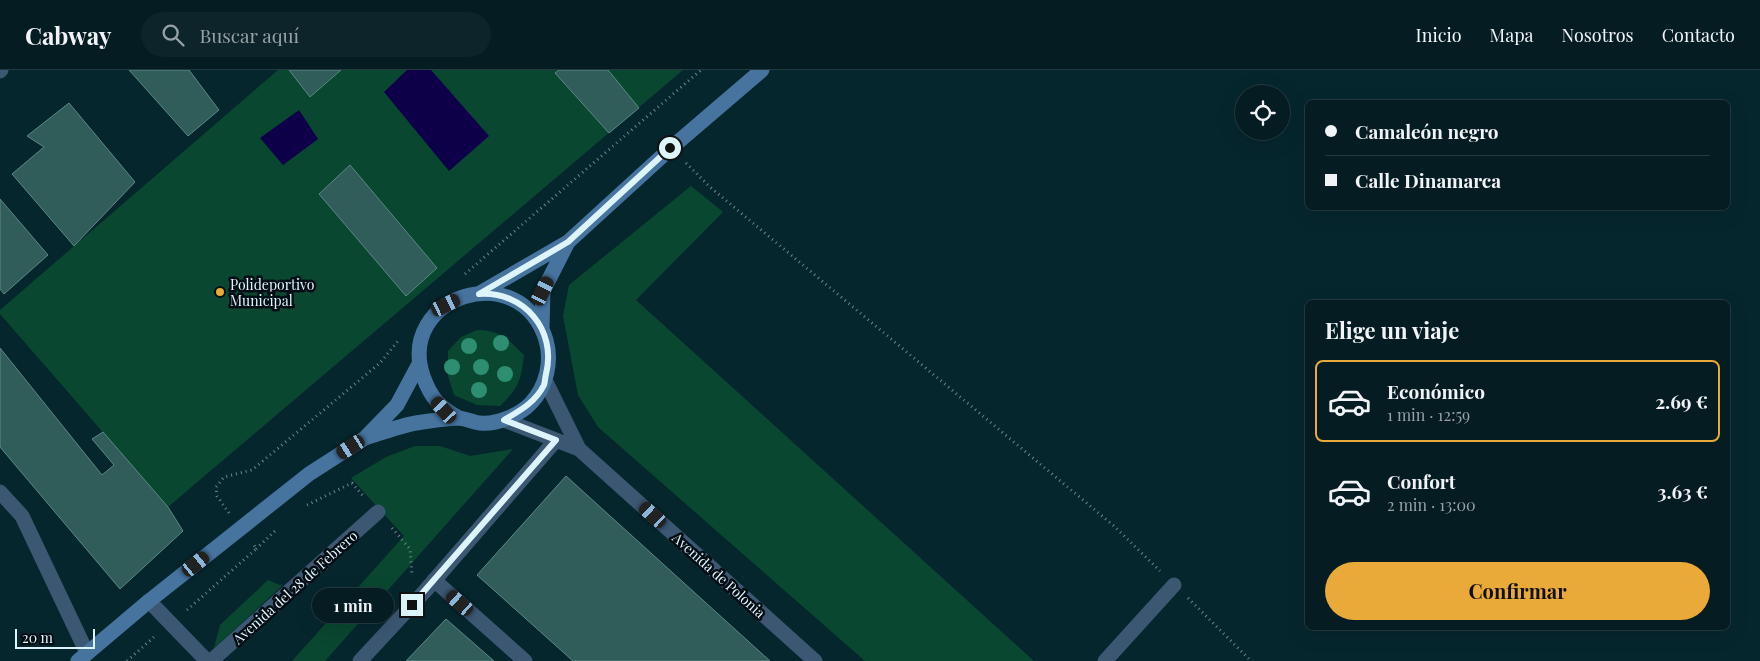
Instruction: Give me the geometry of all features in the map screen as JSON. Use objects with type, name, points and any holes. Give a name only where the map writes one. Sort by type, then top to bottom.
[{"type":"main road","points":[[479,294],[568,242],[670,148],[761,70]]},
{"type":"main road","points":[[542,328],[543,291],[568,242]]},
{"type":"main road","points":[[83,657],[149,601],[309,474],[365,438],[397,405],[430,321],[446,305],[466,295],[492,293],[514,300],[532,313],[542,328],[549,350],[549,363],[544,385],[531,404],[504,420],[481,423],[459,418],[444,410],[429,393],[413,368]]},
{"type":"main road","points":[[408,351],[421,341]]},
{"type":"main road","points":[[365,438],[415,423],[459,418]]},
{"type":"street","name":"Avenida de Polonia","points":[[545,380],[579,449]]},
{"type":"street","name":"Avenida de Polonia","points":[[504,420],[579,449],[815,661]]},
{"type":"street","points":[[360,661],[430,586],[556,440]]},
{"type":"street","points":[[0,492],[22,516],[83,657]]},
{"type":"street","name":"Avenida del 28 de Febrero","points":[[209,661],[378,512]]},
{"type":"street","points":[[1105,661],[1174,585]]},
{"type":"street","points":[[430,586],[525,661]]},
{"type":"street","points":[[149,601],[209,661]]},
{"type":"path","points":[[670,148],[710,187],[1114,526],[1252,661]]},
{"type":"path","points":[[304,506],[352,483],[410,550],[412,579],[430,586]]},
{"type":"path","points":[[242,527],[256,549]]},
{"type":"path","points":[[127,661],[276,530]]},
{"type":"green space","name":"Polideportivo Municipal","points":[[278,70],[683,70],[168,507],[0,314],[0,310]]},
{"type":"green space","points":[[691,186],[723,212],[636,300],[1034,661],[865,661],[598,427],[578,395],[563,316],[569,285]]},
{"type":"green space","points":[[477,330],[485,330],[503,336],[524,355],[518,383],[500,406],[477,405],[454,395],[448,376],[448,351],[461,337]]},
{"type":"green space","points":[[415,446],[440,446],[470,456],[513,449],[325,661],[292,661],[404,536],[351,478],[386,457]]},
{"type":"green space","points":[[268,580],[282,586],[214,648],[220,625]]},
{"type":"shaded area","points":[[407,70],[431,70],[489,136],[449,171],[384,92]]},
{"type":"shaded area","points":[[299,110],[318,139],[283,165],[260,138]]},
{"type":"building","points":[[129,70],[189,70],[219,110],[188,136]]},
{"type":"building","points":[[289,70],[341,70],[310,97]]},
{"type":"building","points":[[559,70],[608,70],[639,108],[609,133],[555,73]]},
{"type":"building","points":[[69,103],[135,182],[74,246],[12,174],[44,147],[27,136]]},
{"type":"building","points":[[350,165],[437,268],[406,296],[319,194]]},
{"type":"building","points":[[0,199],[48,255],[4,294],[0,289]]},
{"type":"building","points":[[0,348],[102,475],[114,465],[92,439],[103,432],[168,507],[183,531],[120,589],[0,447]]},
{"type":"building","points":[[566,476],[770,661],[573,661],[477,575]]},
{"type":"building","points":[[446,619],[494,661],[406,661]]},
{"type":"place","name":"Polideportivo Municipal","points":[[220,292]]},
{"type":"route","points":[[412,605],[556,440],[504,420],[531,404],[544,385],[549,363],[549,350],[542,328],[532,313],[514,300],[492,293],[479,294],[568,242],[670,148]]}]
